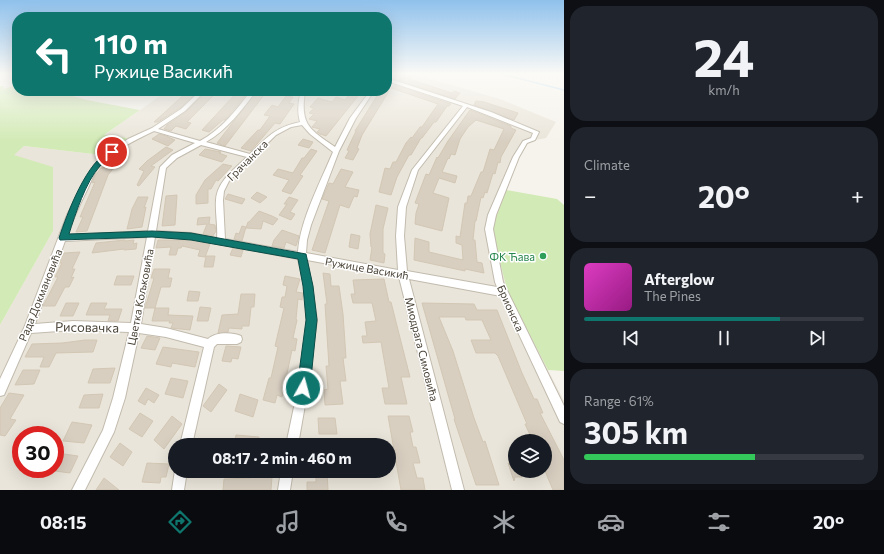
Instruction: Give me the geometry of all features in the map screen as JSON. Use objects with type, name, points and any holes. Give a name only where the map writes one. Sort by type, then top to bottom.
[{"type":"street","name":"Рада Докмановића","points":[[0,391],[28,329],[71,215],[88,178],[97,165],[112,152],[130,140],[154,129],[183,110],[197,97]]},
{"type":"street","name":"Цветка Кољковића","points":[[78,490],[108,432],[119,398],[135,328],[152,234],[158,188],[164,167],[170,160],[186,149],[201,143],[216,134],[249,97]]},
{"type":"street","points":[[302,97],[300,105],[302,123],[311,132],[336,151]]},
{"type":"street","points":[[293,438],[303,388],[312,320],[308,286],[302,256],[303,240],[307,225],[336,151],[353,118],[368,97]]},
{"type":"street","points":[[441,97],[466,105]]},
{"type":"street","name":"Брионска","points":[[466,105],[512,121],[536,132],[533,139],[525,142],[516,157],[492,215],[489,229],[499,282],[564,418]]},
{"type":"street","name":"Миодрага Симовића","points":[[458,490],[403,274],[400,236],[402,207],[415,170],[466,105]]},
{"type":"street","name":"Грачанска","points":[[221,241],[221,221],[218,205],[221,189],[227,180],[274,134],[289,126],[302,123]]},
{"type":"street","points":[[154,129],[250,156]]},
{"type":"street","name":"Ружице Васикић","points":[[63,238],[152,234],[191,236],[503,292]]},
{"type":"street","name":"Рисовачка","points":[[28,329],[79,325],[135,328],[193,338],[210,344]]},
{"type":"street","points":[[188,438],[210,344],[215,339],[237,339]]},
{"type":"street","points":[[178,490],[180,478]]},
{"type":"street","points":[[284,490],[286,478]]},
{"type":"shaded area","points":[[159,97],[493,97],[556,122],[546,138],[525,142],[491,227],[508,293],[564,401],[564,490],[0,490],[0,325],[53,231],[13,155],[24,146],[102,155],[127,138],[103,136]]},
{"type":"green space","points":[[0,97],[76,97],[140,110],[104,135],[128,138],[102,155],[24,146],[14,155],[53,167],[53,231],[0,325]]},
{"type":"green space","points":[[506,190],[557,199],[564,205],[564,371],[548,370],[508,293],[491,227]]},
{"type":"building","points":[[182,97],[192,97],[180,108],[158,122],[154,122]]},
{"type":"building","points":[[201,97],[212,97],[187,122],[191,123],[186,129],[176,126],[171,131],[164,129],[167,125],[186,112]]},
{"type":"building","points":[[233,97],[244,97],[225,120],[209,132],[202,130]]},
{"type":"building","points":[[252,97],[263,97],[225,146],[217,143]]},
{"type":"building","points":[[285,97],[293,97],[289,103],[294,104],[280,124],[275,123],[251,151],[241,148],[258,130],[260,130],[270,116],[264,115],[272,105],[278,107]]},
{"type":"building","points":[[336,97],[345,100],[347,97],[357,97],[326,136],[317,132],[320,129],[312,127],[317,121],[309,119],[314,114],[309,113],[314,108],[310,107],[318,98],[332,102]]},
{"type":"building","points":[[376,97],[385,97],[362,135],[357,148],[359,149],[353,160],[345,158],[349,151],[347,150],[355,131]]},
{"type":"building","points":[[417,97],[430,97],[451,104],[447,106],[436,122],[434,122],[421,138],[411,155],[409,155],[397,177],[391,195],[379,192],[385,168],[390,169],[393,162],[396,162],[406,143],[411,137],[412,138],[420,127],[422,127],[438,104]]},
{"type":"building","points":[[476,101],[484,102],[518,113],[514,120],[474,105]]},
{"type":"building","points":[[470,110],[511,126],[511,128],[516,130],[501,157],[500,163],[498,162],[487,193],[485,192],[483,198],[481,197],[475,221],[473,240],[475,240],[477,262],[482,263],[484,273],[465,269],[465,271],[414,260],[415,238],[429,242],[429,252],[463,260],[462,245],[456,243],[456,236],[460,237],[465,203],[467,203],[468,196],[471,196],[481,172],[483,172],[490,149],[494,150],[504,129],[476,120],[468,127],[460,139],[455,155],[451,154],[449,159],[448,158],[442,172],[457,176],[455,183],[439,178],[433,193],[449,198],[442,231],[415,224],[419,204],[415,203],[426,174],[429,175],[437,157],[438,158]]},
{"type":"building","points":[[159,134],[175,140],[168,146],[152,139]]},
{"type":"building","points":[[303,139],[313,142],[309,148],[298,145]]},
{"type":"building","points":[[166,147],[173,150],[151,166],[155,167],[139,186],[137,185],[144,171],[139,169]]},
{"type":"building","points":[[205,149],[221,152],[219,153],[227,156],[222,162],[199,155]]},
{"type":"building","points":[[311,149],[317,151],[300,175],[303,176],[291,194],[282,191],[289,180],[273,175],[278,169],[293,173],[302,158],[304,158]]},
{"type":"building","points":[[112,159],[120,160],[108,175],[87,231],[76,232],[83,217],[80,217],[95,182],[92,183],[95,176],[101,168],[103,168]]},
{"type":"building","points":[[223,164],[232,166],[218,181],[216,180],[211,189],[208,189],[208,203],[196,204],[196,195],[205,180]]},
{"type":"building","points":[[341,169],[353,172],[345,187],[359,190],[357,197],[354,196],[349,208],[340,205],[325,253],[312,250],[329,201],[322,199],[329,183],[333,184]]},
{"type":"building","points":[[257,192],[267,197],[260,203],[251,198]]},
{"type":"building","points":[[228,194],[245,199],[242,204],[225,199]]},
{"type":"building","points":[[177,195],[175,225],[162,226],[166,196]]},
{"type":"building","points":[[138,197],[148,197],[144,208],[146,207],[142,227],[127,229],[132,209]]},
{"type":"building","points":[[289,197],[298,200],[290,212],[295,214],[291,220],[279,215],[287,204],[284,204]]},
{"type":"building","points":[[376,205],[388,208],[383,229],[383,253],[385,254],[384,263],[370,260],[372,247],[370,234]]},
{"type":"building","points":[[259,211],[278,219],[273,225],[263,221],[261,229],[246,228],[248,222]]},
{"type":"building","points":[[210,217],[209,224],[215,225],[216,231],[213,236],[203,234],[207,224],[197,225],[198,218]]},
{"type":"building","points":[[242,226],[246,227],[242,241],[234,239],[236,233],[239,234]]},
{"type":"building","points":[[282,230],[299,236],[296,246],[286,242],[284,248],[272,246],[274,240]]},
{"type":"building","points":[[351,234],[360,236],[358,249],[349,247]]},
{"type":"building","points":[[134,240],[133,244],[137,243],[136,249],[92,253],[96,243]]},
{"type":"building","points":[[158,240],[191,240],[210,244],[205,257],[198,256],[200,250],[182,246],[181,248],[178,248],[176,255],[169,255],[171,247],[156,248]]},
{"type":"building","points":[[233,248],[243,250],[241,257],[230,255]]},
{"type":"building","points":[[80,252],[72,269],[75,269],[71,278],[74,277],[69,287],[65,287],[55,306],[43,306],[58,277],[55,277],[62,263],[59,263],[64,253]]},
{"type":"building","points":[[206,256],[215,256],[213,267],[204,267]]},
{"type":"building","points":[[154,269],[170,269],[168,278],[172,278],[170,287],[161,287],[155,308],[145,308],[154,278],[151,278]]},
{"type":"building","points":[[323,273],[330,274],[331,286],[339,286],[343,314],[346,358],[343,358],[346,381],[340,381],[343,404],[325,405],[324,390],[328,389],[326,366],[329,366],[325,304],[327,304]]},
{"type":"building","points":[[117,276],[134,276],[131,285],[114,285]]},
{"type":"building","points":[[285,276],[300,279],[296,292],[303,293],[302,300],[298,299],[297,320],[293,338],[297,339],[295,351],[292,350],[282,397],[277,395],[275,403],[263,400],[269,378],[271,378],[278,347],[275,346],[284,308],[280,307],[282,297],[285,297],[287,286],[283,285]]},
{"type":"building","points":[[384,279],[410,377],[401,377],[407,404],[385,404],[382,388],[389,388],[381,342],[363,343],[362,336],[367,336],[365,322],[376,321],[372,303],[353,303],[351,294],[355,294],[353,280]]},
{"type":"building","points":[[189,291],[200,292],[198,301],[187,301]]},
{"type":"building","points":[[241,294],[255,294],[254,307],[251,307],[249,326],[242,326],[242,329],[229,328],[228,332],[218,333],[222,315],[238,314]]},
{"type":"building","points":[[66,303],[79,303],[73,316],[60,316]]},
{"type":"building","points":[[91,303],[107,303],[104,309],[122,309],[118,321],[108,321],[110,315],[86,315]]},
{"type":"building","points":[[422,303],[474,304],[477,310],[497,310],[522,373],[534,399],[537,399],[543,413],[540,413],[551,434],[530,434],[525,424],[527,424],[498,356],[495,353],[476,353],[471,340],[491,340],[482,320],[466,320],[465,317],[439,317],[453,351],[474,418],[483,442],[485,441],[499,485],[476,485],[455,419]]},
{"type":"building","points":[[200,307],[211,308],[208,321],[197,321]]},
{"type":"building","points":[[155,308],[169,308],[168,315],[193,316],[190,330],[171,328],[173,323],[169,323],[170,321],[152,321]]},
{"type":"building","points":[[147,336],[160,338],[155,350],[141,348]]},
{"type":"building","points":[[97,340],[93,352],[56,353],[49,367],[40,367],[44,357],[25,357],[32,344],[62,343]]},
{"type":"building","points":[[226,346],[241,347],[238,359],[232,358],[231,362],[222,361]]},
{"type":"building","points":[[163,347],[199,352],[195,367],[172,363],[171,367],[156,364]]},
{"type":"building","points":[[115,368],[110,383],[88,383],[93,369]]},
{"type":"building","points":[[23,370],[40,370],[34,384],[15,385]]},
{"type":"building","points":[[171,378],[188,381],[183,398],[165,394]]},
{"type":"building","points":[[219,384],[227,390],[211,412],[203,406]]},
{"type":"building","points":[[146,388],[159,395],[154,403],[148,399],[145,405],[138,401]]},
{"type":"building","points":[[9,393],[24,395],[10,419],[16,420],[5,436],[0,435],[0,408]]},
{"type":"building","points":[[103,394],[99,408],[79,408],[84,395]]},
{"type":"building","points":[[240,394],[258,400],[253,417],[235,411]]},
{"type":"building","points":[[140,413],[153,421],[142,437],[129,429]]},
{"type":"building","points":[[172,416],[182,424],[172,438],[168,438],[168,443],[164,449],[154,440]]},
{"type":"building","points":[[388,416],[409,416],[413,432],[410,432],[413,447],[416,447],[420,463],[413,463],[417,478],[423,478],[425,490],[401,490],[396,462],[396,438],[392,438]]},
{"type":"building","points":[[318,418],[335,418],[337,434],[319,434]]},
{"type":"building","points":[[72,422],[92,425],[84,443],[64,441]]},
{"type":"building","points":[[236,435],[259,437],[259,438],[235,438]]},
{"type":"building","points":[[552,436],[564,460],[564,490],[553,490],[548,478],[552,478]]},
{"type":"building","points":[[120,443],[132,452],[123,466],[110,457]]},
{"type":"building","points":[[64,454],[78,456],[70,473],[64,472]]},
{"type":"building","points":[[147,463],[168,464],[166,477],[161,477],[160,483],[142,482]]},
{"type":"building","points":[[104,478],[119,490],[96,490]]},
{"type":"building","points":[[272,478],[271,490],[223,490],[224,479]]},
{"type":"building","points":[[316,478],[327,478],[328,490],[307,490],[307,482],[316,482]]},
{"type":"place","name":"ФК Ћава","points":[[543,256]]},
{"type":"route","points":[[112,152],[97,165],[88,178],[71,215],[63,238],[152,234],[191,236],[302,256],[308,286],[312,320],[303,388]]}]
